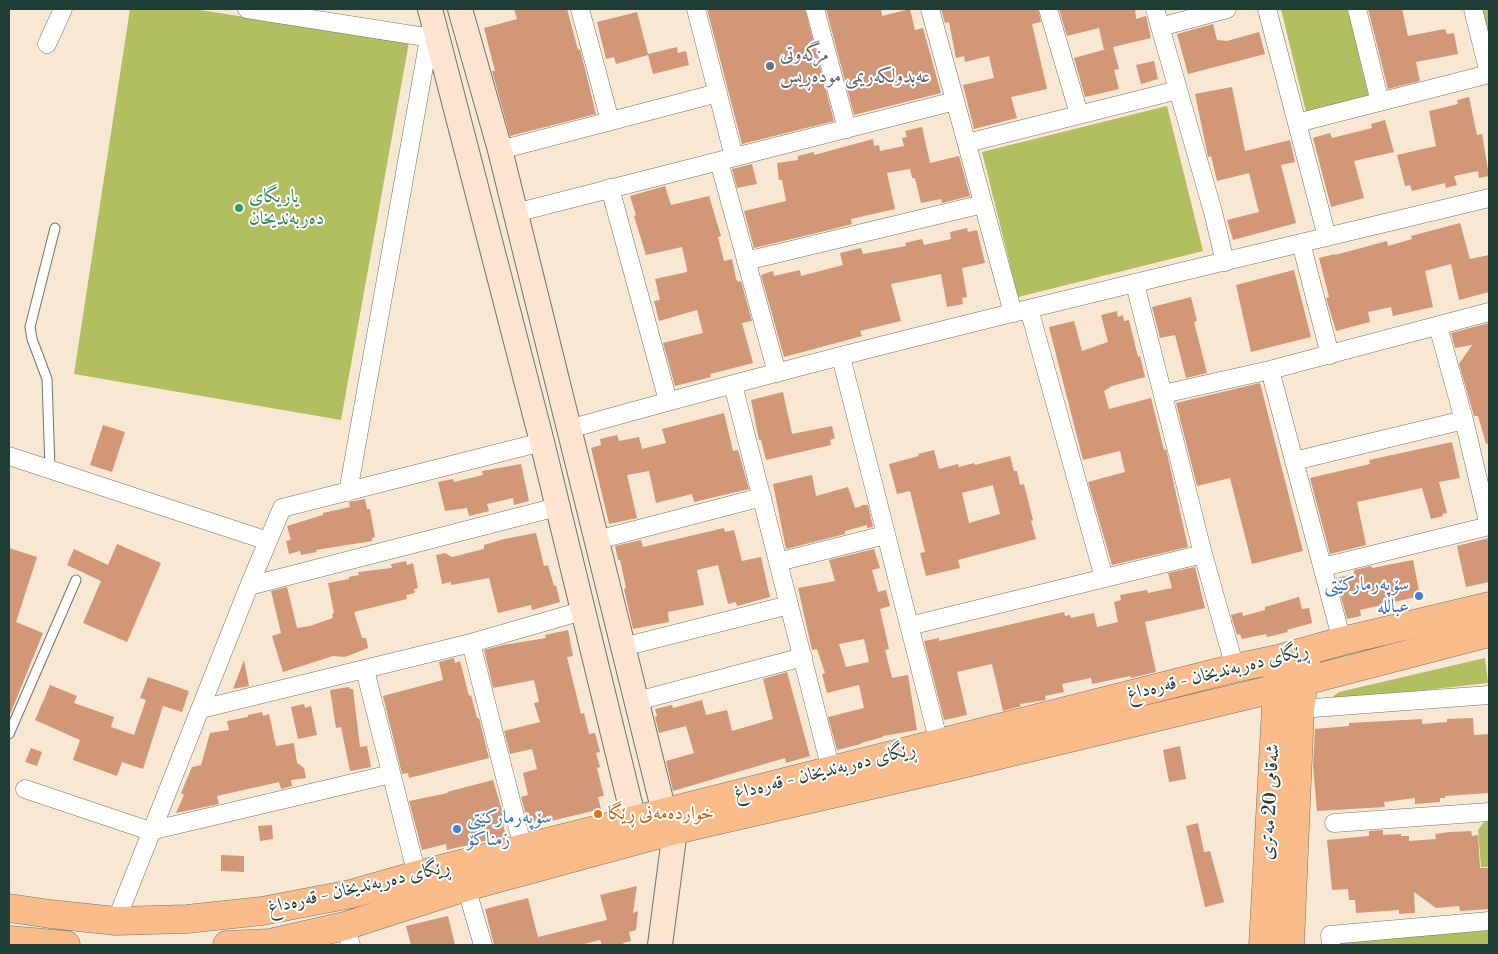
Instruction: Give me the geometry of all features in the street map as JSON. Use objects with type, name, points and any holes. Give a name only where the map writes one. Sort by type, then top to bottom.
[{"type":"main road","name":"ڕێگای دەربەندیخان - قەرەداغ","points":[[670,821],[831,770],[1235,668],[1278,659],[1342,641],[1489,606]]},
{"type":"main road","name":"ڕێگای دەربەندیخان - قەرەداغ","points":[[9,908],[116,920],[187,919],[262,911],[351,894],[417,875],[634,820],[670,821],[1278,688],[1489,633]]},
{"type":"main road","name":"شەقامی 20 مەتری","points":[[1262,945],[1287,744],[1300,709],[1307,651]]},
{"type":"main road","name":"شەقامی 20 مەتری","points":[[1278,659],[1278,688],[1287,744],[1290,945]]},
{"type":"main road","points":[[227,945],[270,944],[351,931],[466,887],[670,821]]},
{"type":"main road","points":[[351,894],[351,931]]},
{"type":"main road","points":[[9,940],[66,945]]},
{"type":"street","points":[[47,44],[63,9]]},
{"type":"street","points":[[247,9],[432,26]]},
{"type":"street","points":[[460,9],[500,150],[623,647],[670,821],[660,945]]},
{"type":"street","points":[[580,9],[610,121]]},
{"type":"street","points":[[696,9],[718,93],[726,159],[746,261],[777,373]]},
{"type":"street","points":[[815,9],[846,129]]},
{"type":"street","points":[[930,9],[984,204],[1021,311],[1104,578]]},
{"type":"street","points":[[1048,9],[1078,114]]},
{"type":"street","points":[[1155,9],[1225,262]]},
{"type":"street","points":[[1160,26],[1228,9]]},
{"type":"street","points":[[1267,9],[1327,237]]},
{"type":"street","points":[[1357,9],[1380,102]]},
{"type":"street","points":[[1297,123],[1489,73],[1473,9]]},
{"type":"street","points":[[432,26],[542,442],[634,820]]},
{"type":"street","points":[[348,492],[432,26]]},
{"type":"street","points":[[967,143],[1178,90]]},
{"type":"street","points":[[500,150],[718,93]]},
{"type":"street","points":[[515,212],[955,101]]},
{"type":"street","points":[[610,188],[668,401]]},
{"type":"street","points":[[569,429],[668,401],[1021,311],[1489,198]]},
{"type":"street","points":[[746,261],[984,204]]},
{"type":"street","points":[[1301,244],[1330,354]]},
{"type":"street","points":[[1135,284],[1203,554],[1235,668]]},
{"type":"street","points":[[1163,394],[1270,370],[1489,312]]},
{"type":"street","points":[[513,329],[542,321]]},
{"type":"street","points":[[1324,567],[1489,526],[1464,420],[1438,326]]},
{"type":"street","points":[[841,357],[939,743]]},
{"type":"street","points":[[1270,370],[1324,567],[1342,641]]},
{"type":"street","points":[[733,385],[831,770]]},
{"type":"street","points":[[1294,461],[1464,420]]},
{"type":"street","points":[[116,920],[150,831],[282,508],[542,442]]},
{"type":"street","points":[[9,456],[268,541]]},
{"type":"street","points":[[597,540],[762,497]]},
{"type":"street","points":[[249,586],[557,507]]},
{"type":"street","points":[[778,562],[886,535]]},
{"type":"street","points":[[909,626],[1203,554]]},
{"type":"street","points":[[623,647],[789,605]]},
{"type":"street","points":[[201,709],[364,670],[582,610]]},
{"type":"street","points":[[471,642],[523,848]]},
{"type":"street","points":[[637,701],[802,657]]},
{"type":"street","points":[[364,670],[417,875]]},
{"type":"street","points":[[1300,709],[1489,695]]},
{"type":"street","points":[[25,789],[150,831],[391,774]]},
{"type":"street","points":[[1334,824],[1489,812]]},
{"type":"street","points":[[466,887],[483,945]]},
{"type":"street","points":[[1331,945],[1330,935],[1489,921]]},
{"type":"lane","points":[[50,469],[47,379],[32,339],[30,326],[55,228]]},
{"type":"lane","points":[[9,734],[76,580]]},
{"type":"green space","name":"یاریگاى ده‌ربه‌ندیخان","points":[[130,9],[193,9],[409,42],[341,420],[74,374]]},
{"type":"green space","points":[[1281,9],[1348,9],[1369,97],[1306,112]]},
{"type":"green space","points":[[1481,9],[1489,9],[1489,40]]},
{"type":"green space","points":[[1167,106],[1203,251],[1018,297],[982,152]]},
{"type":"green space","points":[[1485,658],[1488,683],[1327,701],[1339,692]]},
{"type":"green space","points":[[1489,821],[1489,867],[1481,867],[1478,830],[1484,822]]},
{"type":"green space","points":[[1489,929],[1489,945],[1341,945],[1341,941]]},
{"type":"building","points":[[514,9],[567,9],[578,50],[580,49],[596,114],[510,136],[492,71],[495,71],[484,28],[517,19]]},
{"type":"building","name":"مزگەوتی عەبدولکەریمی مودەڕیس","points":[[707,9],[805,9],[834,121],[742,144]]},
{"type":"building","points":[[826,9],[881,9],[882,16],[910,9],[915,30],[923,28],[941,93],[854,115]]},
{"type":"building","points":[[941,9],[1038,9],[1041,22],[1032,24],[1047,89],[1011,97],[1017,118],[974,129],[963,85],[994,78],[989,56],[965,62],[964,56],[956,58],[949,22],[945,23]]},
{"type":"building","points":[[1059,9],[1135,9],[1136,19],[1146,16],[1151,38],[1113,47],[1119,69],[1114,70],[1119,89],[1085,97],[1074,58],[1104,50],[1099,28],[1067,36]]},
{"type":"building","points":[[1368,9],[1402,9],[1408,36],[1445,29],[1447,34],[1454,33],[1458,54],[1416,62],[1420,81],[1388,89]]},
{"type":"building","points":[[637,12],[648,54],[677,47],[678,53],[686,51],[689,65],[653,74],[648,55],[616,64],[614,57],[606,59],[597,22]]},
{"type":"building","points":[[1213,24],[1217,40],[1227,41],[1259,32],[1265,54],[1188,74],[1177,34]]},
{"type":"building","points":[[1154,61],[1158,79],[1141,84],[1136,65]]},
{"type":"building","points":[[1232,87],[1245,151],[1290,140],[1295,162],[1281,165],[1296,223],[1233,240],[1227,220],[1259,212],[1249,173],[1217,181],[1211,156],[1208,157],[1195,94]]},
{"type":"building","points":[[1469,97],[1477,135],[1482,134],[1489,176],[1479,178],[1478,171],[1454,176],[1457,185],[1446,188],[1445,183],[1412,191],[1410,185],[1405,186],[1397,155],[1436,146],[1429,111],[1458,104],[1457,100]]},
{"type":"building","points":[[1385,120],[1394,152],[1354,161],[1364,198],[1331,207],[1313,138],[1330,133],[1332,138],[1372,128],[1371,124]]},
{"type":"building","points":[[922,127],[930,163],[959,156],[970,196],[942,203],[941,199],[921,203],[915,178],[912,178],[910,169],[887,173],[895,209],[851,219],[852,224],[754,248],[744,211],[786,201],[782,180],[779,180],[777,163],[798,160],[798,156],[814,152],[814,155],[873,139],[874,146],[879,145],[880,151],[904,146],[902,138],[907,137],[905,131]]},
{"type":"building","points":[[752,164],[757,184],[737,188],[732,169]]},
{"type":"building","points":[[665,186],[671,205],[709,196],[721,236],[718,237],[724,261],[732,259],[736,279],[738,282],[741,281],[752,321],[742,323],[753,363],[710,374],[711,377],[675,386],[663,343],[703,333],[697,310],[659,321],[654,301],[660,300],[655,279],[687,272],[682,247],[646,255],[630,196]]},
{"type":"building","points":[[1460,223],[1470,259],[1489,255],[1489,292],[1459,300],[1451,264],[1425,271],[1433,307],[1393,316],[1391,307],[1368,312],[1370,322],[1336,331],[1326,298],[1329,297],[1319,258],[1387,241],[1388,246],[1412,239],[1411,236]]},
{"type":"building","points":[[967,228],[968,232],[977,230],[985,263],[962,268],[967,297],[962,298],[963,304],[947,307],[941,274],[891,284],[901,321],[860,331],[862,336],[784,357],[761,275],[773,271],[774,276],[800,270],[801,276],[843,265],[840,253],[861,248],[863,254],[906,246],[905,243],[922,239],[924,245],[951,239],[950,232]]},
{"type":"building","points":[[1294,270],[1311,337],[1251,352],[1236,285]]},
{"type":"building","points":[[1191,297],[1197,321],[1194,322],[1207,373],[1186,378],[1175,335],[1160,338],[1152,307]]},
{"type":"building","points":[[1117,311],[1118,317],[1123,315],[1124,321],[1129,320],[1145,377],[1112,386],[1104,391],[1109,409],[1151,398],[1164,450],[1166,449],[1188,547],[1112,565],[1088,482],[1125,472],[1120,451],[1083,460],[1049,327],[1074,321],[1082,351],[1108,342],[1101,315]]},
{"type":"building","points":[[1489,323],[1489,443],[1486,444],[1478,416],[1474,416],[1459,364],[1472,345],[1455,348],[1451,333]]},
{"type":"building","points":[[1260,383],[1303,551],[1252,564],[1230,478],[1197,486],[1176,403]]},
{"type":"building","points":[[783,392],[792,434],[832,426],[835,438],[830,440],[831,445],[766,460],[761,440],[759,440],[751,400]]},
{"type":"building","points":[[724,413],[733,451],[738,450],[749,489],[694,502],[692,494],[656,503],[649,471],[627,475],[637,518],[609,524],[591,448],[601,445],[600,439],[617,435],[619,441],[639,437],[642,449],[666,443],[662,429]]},
{"type":"building","points":[[103,425],[125,432],[112,472],[90,465]]},
{"type":"building","points":[[1452,442],[1460,478],[1439,482],[1447,513],[1431,519],[1422,488],[1357,502],[1366,545],[1330,554],[1310,478],[1370,464],[1369,460]]},
{"type":"building","points":[[934,450],[939,469],[958,464],[959,467],[974,463],[975,465],[1010,456],[1014,471],[1017,471],[1020,485],[1024,484],[1036,539],[958,560],[960,568],[926,576],[920,553],[925,552],[910,491],[897,494],[889,464],[919,456],[918,454]],"holes":[[[993,485],[1000,514],[969,523],[962,493]]]},
{"type":"building","points":[[521,464],[529,501],[514,505],[513,498],[487,504],[489,511],[469,516],[467,508],[445,511],[438,482],[453,479],[454,482],[483,475],[482,471]]},
{"type":"building","points":[[812,475],[816,496],[848,487],[855,508],[861,505],[868,505],[873,527],[867,528],[867,525],[845,531],[845,534],[786,549],[773,484]]},
{"type":"building","points":[[365,499],[367,509],[370,509],[375,537],[372,538],[372,541],[316,550],[317,552],[301,555],[300,551],[289,554],[286,541],[291,540],[287,526],[323,515],[323,513],[350,507],[349,502]]},
{"type":"building","points":[[724,528],[725,532],[734,530],[742,561],[761,557],[770,597],[737,606],[736,602],[728,604],[718,565],[697,570],[704,605],[668,612],[669,622],[633,629],[620,560],[618,560],[615,546],[641,540],[643,547]]},
{"type":"building","points":[[536,533],[544,566],[548,565],[560,602],[532,610],[531,605],[498,613],[489,578],[451,585],[451,582],[442,584],[436,555],[445,553],[452,557],[484,549],[484,545],[504,539]]},
{"type":"building","points":[[1489,538],[1489,582],[1466,587],[1457,546]]},
{"type":"building","points":[[117,544],[161,563],[127,642],[83,623],[101,581],[67,565],[74,549],[108,565]]},
{"type":"building","points":[[9,548],[37,557],[16,622],[43,633],[9,717]]},
{"type":"building","points":[[874,549],[880,568],[872,570],[878,592],[886,590],[890,606],[880,609],[889,649],[885,650],[892,678],[908,675],[917,730],[883,736],[837,750],[828,717],[864,708],[859,685],[827,693],[822,674],[825,673],[817,649],[812,650],[798,588],[835,581],[829,560]],"holes":[[[864,639],[869,662],[846,667],[839,644]]]},
{"type":"building","points":[[1413,560],[1420,596],[1360,610],[1361,616],[1347,619],[1336,578],[1354,574],[1354,570],[1371,566],[1372,568]]},
{"type":"building","points":[[406,561],[407,565],[413,563],[418,588],[414,589],[415,593],[406,595],[407,599],[354,612],[362,638],[366,638],[368,648],[345,657],[333,656],[283,672],[272,636],[281,633],[271,591],[287,587],[297,628],[310,626],[333,618],[332,614],[334,613],[328,583],[349,579],[349,577],[359,575],[358,572],[392,568],[391,564]]},
{"type":"building","points":[[1195,567],[1205,608],[1145,622],[1156,672],[1092,684],[1091,678],[1062,684],[1064,692],[1045,696],[1046,700],[1020,704],[1021,706],[1003,711],[992,664],[957,672],[967,715],[944,720],[924,641],[939,638],[939,641],[1064,612],[1065,616],[1070,615],[1071,618],[1094,613],[1097,627],[1118,622],[1114,602],[1121,600],[1120,595],[1147,590],[1148,593],[1172,588],[1168,573]]},
{"type":"building","points":[[1299,597],[1302,609],[1309,608],[1312,623],[1267,637],[1266,634],[1242,639],[1240,634],[1237,635],[1231,615],[1242,612],[1243,616]]},
{"type":"building","points":[[568,630],[573,656],[567,657],[581,714],[584,713],[589,734],[595,733],[600,752],[596,753],[600,767],[597,768],[604,796],[598,797],[601,809],[543,823],[542,820],[532,822],[531,818],[527,819],[521,797],[528,795],[523,773],[537,769],[532,749],[510,754],[504,731],[540,722],[534,703],[539,702],[534,680],[493,688],[484,650],[546,638],[545,635]]},
{"type":"building","points":[[454,658],[455,663],[460,661],[469,696],[471,695],[477,718],[479,718],[489,758],[409,778],[408,773],[402,774],[383,696],[443,680],[439,662]]},
{"type":"building","points":[[244,660],[249,686],[233,689]]},
{"type":"building","points":[[787,672],[810,756],[786,763],[785,758],[673,791],[666,761],[694,753],[686,726],[659,733],[655,709],[672,705],[673,708],[702,700],[706,715],[727,710],[732,731],[773,719],[763,679]]},
{"type":"building","points":[[148,677],[189,691],[182,712],[163,706],[143,769],[122,762],[117,776],[73,760],[80,740],[35,720],[50,685],[77,696],[74,703],[114,717],[111,727],[134,735],[146,700],[140,698]]},
{"type":"building","points":[[349,687],[353,689],[360,747],[367,746],[371,767],[350,771],[341,727],[336,728],[330,690]]},
{"type":"building","points":[[304,704],[305,708],[311,706],[317,735],[298,739],[291,707]]},
{"type":"building","points":[[262,712],[263,716],[269,714],[276,746],[294,743],[297,763],[304,768],[306,778],[291,780],[292,786],[281,789],[279,782],[217,796],[219,804],[176,813],[184,795],[181,793],[192,767],[201,765],[210,733],[229,730],[227,721]]},
{"type":"building","points":[[1473,718],[1474,735],[1489,734],[1489,793],[1445,796],[1445,798],[1440,798],[1440,802],[1415,804],[1415,798],[1384,802],[1385,807],[1317,811],[1313,766],[1315,729],[1349,726],[1349,723],[1422,719],[1422,724],[1447,722],[1447,719]]},
{"type":"building","points":[[1180,746],[1186,779],[1169,782],[1163,750]]},
{"type":"building","points":[[31,748],[42,752],[37,766],[25,762]]},
{"type":"building","points":[[493,780],[506,824],[503,825],[506,836],[447,850],[446,844],[422,850],[409,801],[448,793]]},
{"type":"building","points":[[1198,823],[1204,852],[1210,851],[1224,902],[1205,907],[1186,826]]},
{"type":"building","points":[[272,825],[273,839],[260,841],[258,826]]},
{"type":"building","points":[[1383,830],[1383,835],[1401,834],[1401,836],[1409,836],[1409,841],[1436,839],[1435,834],[1450,832],[1471,831],[1472,836],[1478,835],[1480,868],[1489,868],[1489,909],[1460,911],[1459,906],[1436,908],[1414,892],[1415,913],[1399,914],[1399,910],[1356,913],[1355,900],[1349,900],[1348,889],[1332,890],[1327,840],[1369,836],[1369,831]]},
{"type":"building","points":[[221,855],[244,856],[244,872],[221,871]]},
{"type":"building","points":[[637,886],[633,913],[638,911],[636,930],[629,932],[631,941],[623,943],[624,945],[602,945],[600,940],[580,945],[494,945],[485,909],[528,898],[538,937],[607,920],[600,895]]},
{"type":"building","points":[[448,916],[455,945],[411,945],[406,926]]},
{"type":"place","name":"مزگەوتی عەبدولکەریمی مودەڕیس","points":[[770,66]]},
{"type":"place","name":"یاریگاى ده‌ربه‌ندیخان","points":[[239,208]]},
{"type":"place","name":"سۆپه‌رماركێتى عبالله","points":[[1419,596]]},
{"type":"place","name":"خواردەمەنی ڕێگا","points":[[598,814]]},
{"type":"place","name":"سۆپەرمارکێتی زمناکۆ","points":[[457,829]]}]
